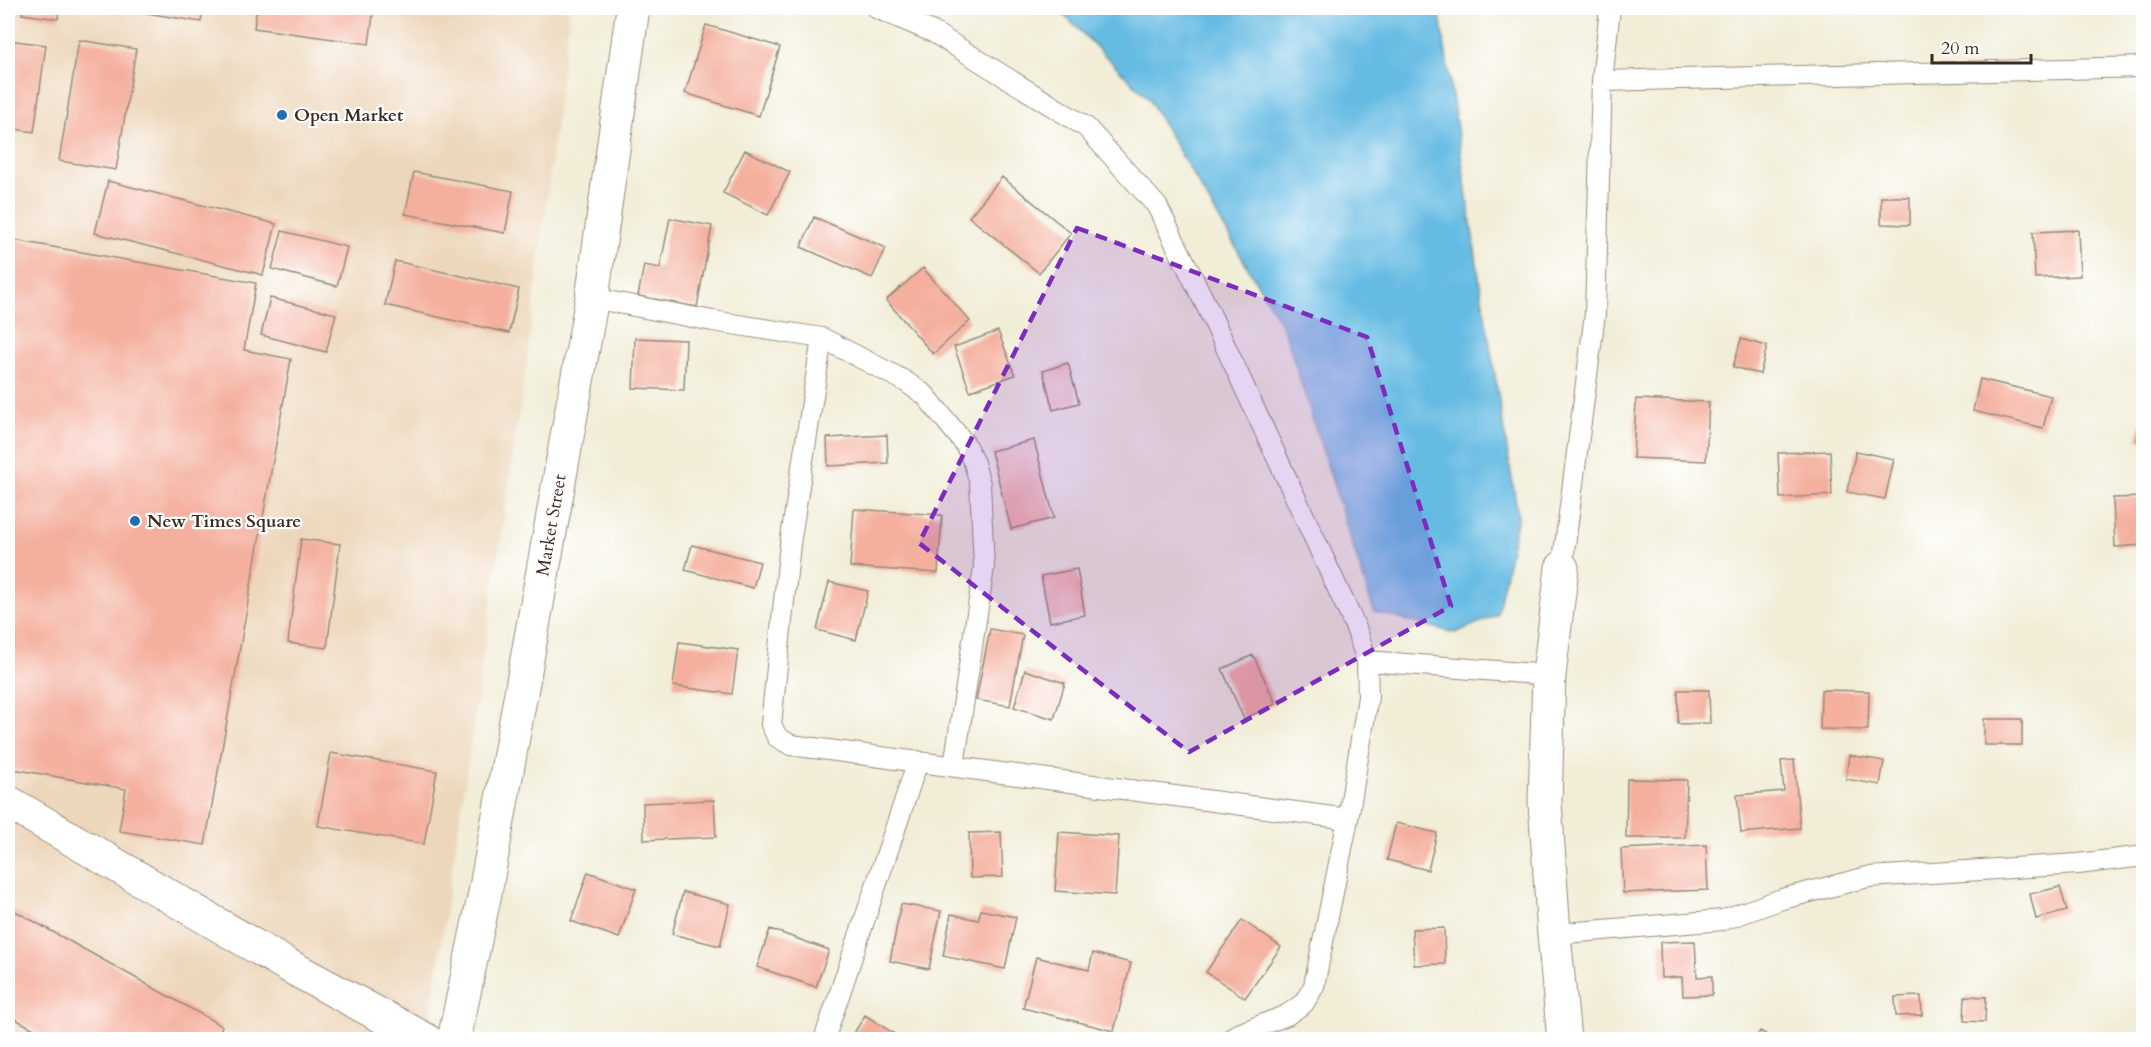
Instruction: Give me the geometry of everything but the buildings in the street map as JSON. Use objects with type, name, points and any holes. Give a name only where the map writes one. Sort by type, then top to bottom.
[{"type":"street","name":"Market Street","points":[[454,1040],[484,893],[592,298],[633,8]]},
{"type":"street","points":[[1562,568],[1549,675],[1545,801],[1564,1040]]},
{"type":"street","points":[[8,802],[289,966],[426,1040]]},
{"type":"lane","points":[[876,8],[933,32],[1086,127],[1157,206],[1209,311],[1351,618],[1367,661],[1368,697],[1348,819],[1314,986],[1304,1003],[1287,1015],[1236,1035],[1230,1040]]},
{"type":"lane","points":[[1562,568],[1595,314],[1602,81],[1610,8]]},
{"type":"lane","points":[[1602,81],[2144,67]]},
{"type":"lane","points":[[592,298],[713,321],[822,338],[903,380],[926,395],[965,444],[980,484],[984,567],[954,766]]},
{"type":"lane","points":[[822,338],[790,544],[771,724],[777,737],[791,744],[1348,819]]},
{"type":"lane","points":[[1367,661],[1549,675]]},
{"type":"lane","points":[[824,1040],[918,762]]},
{"type":"lane","points":[[1554,934],[1723,920],[1782,899],[1868,877],[2078,864],[2144,856]]},
{"type":"highlighted area","points":[[1077,228],[1367,337],[1451,606],[1189,752],[919,543]]},
{"type":"shaded area","points":[[8,8],[570,8],[527,359],[429,1039],[8,1039]]},
{"type":"water","points":[[1057,8],[1439,8],[1481,291],[1518,516],[1497,615],[1455,633],[1374,612],[1284,329],[1148,98]]},
{"type":"place","name":"Open Market","points":[[282,115]]},
{"type":"place","name":"New Times Square","points":[[135,521]]}]
